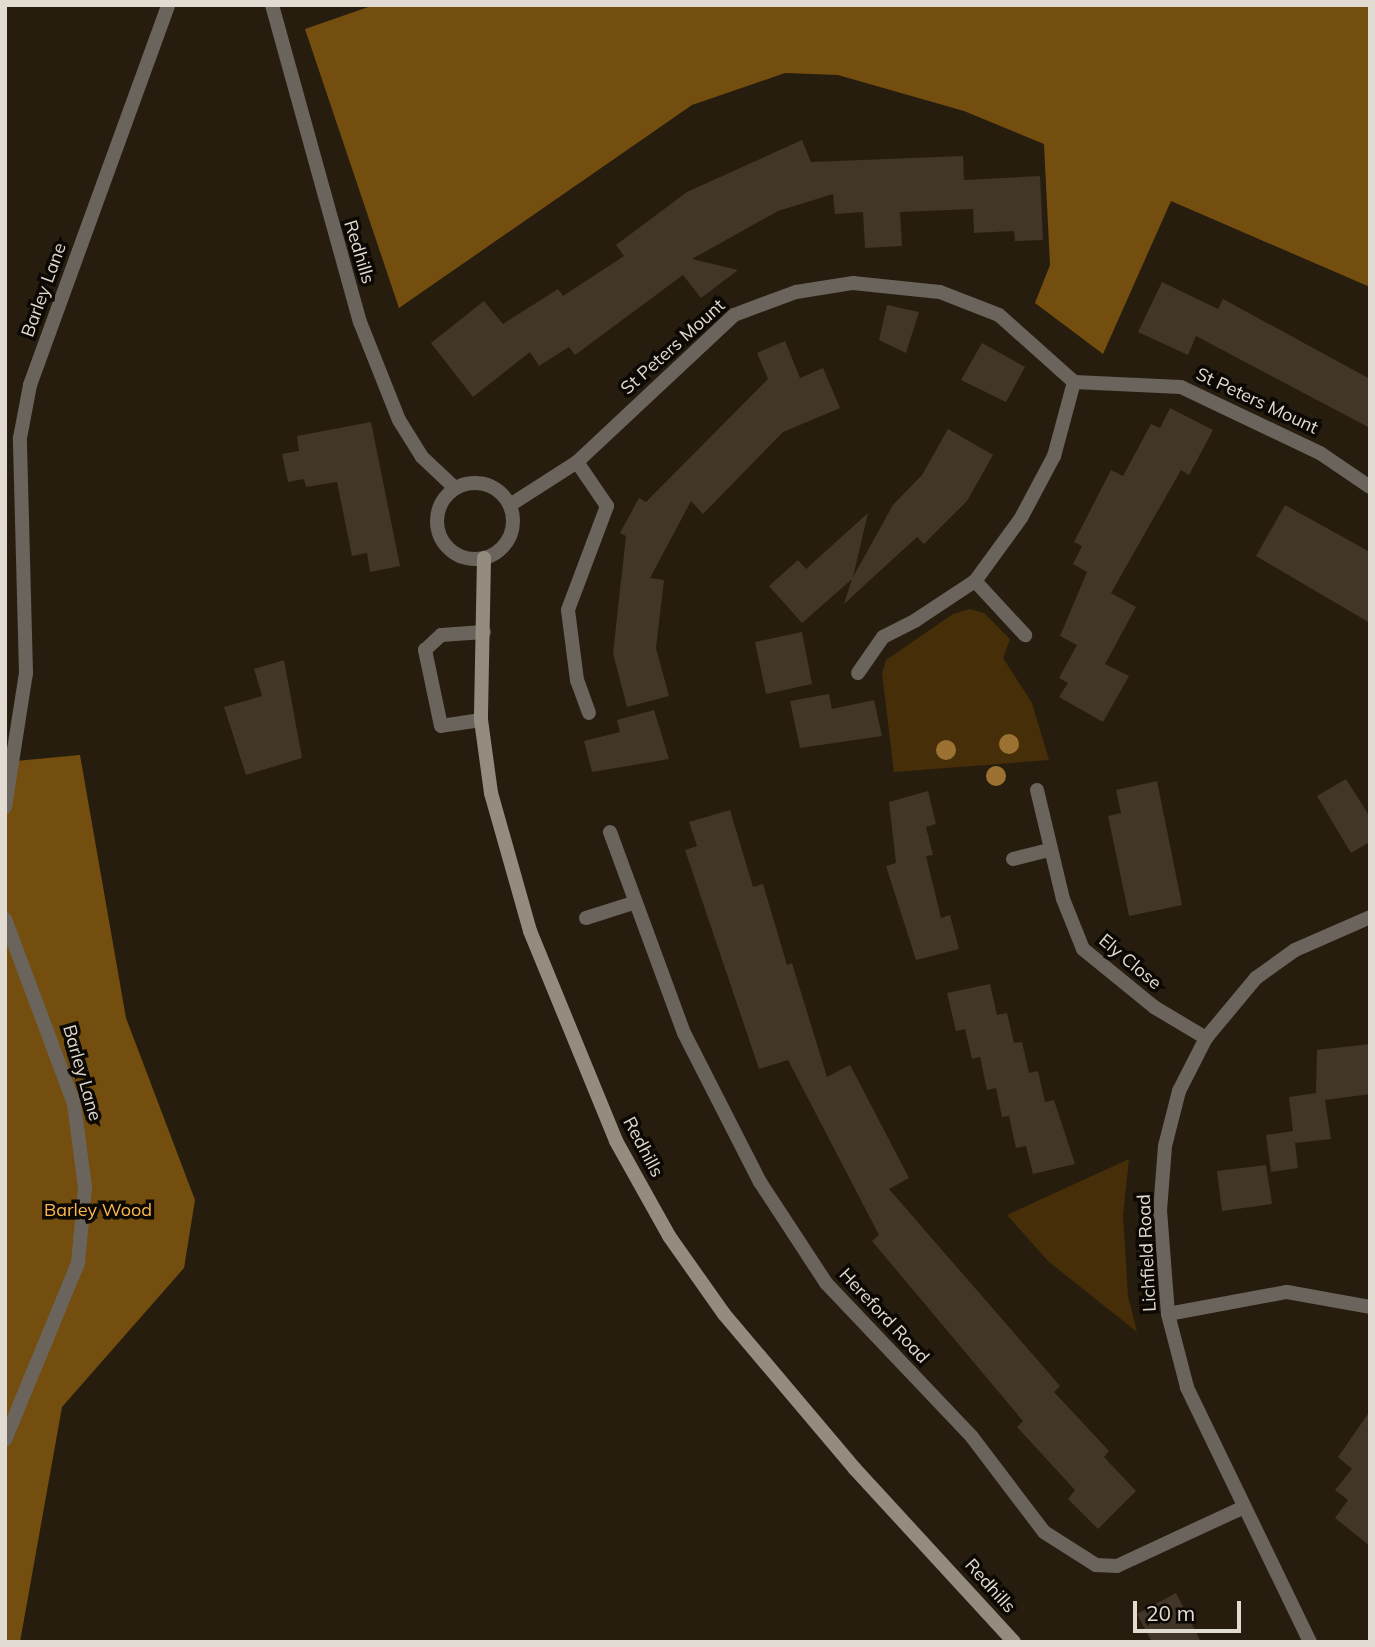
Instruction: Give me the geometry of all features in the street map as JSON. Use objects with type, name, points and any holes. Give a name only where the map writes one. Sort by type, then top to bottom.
[{"type":"street","name":"Barley Lane","points":[[5,807],[26,673],[20,438],[30,385],[167,5]]},
{"type":"street","name":"Redhills","points":[[272,5],[360,322],[398,420],[422,457],[455,488]]},
{"type":"street","name":"St Peters Mount","points":[[510,505],[577,461],[734,315],[796,292],[853,283],[900,286],[975,303],[999,315],[1074,382],[1181,387],[1320,453],[1370,487]]},
{"type":"street","points":[[858,673],[883,637],[916,620],[975,581],[1021,517],[1054,456],[1074,382]]},
{"type":"street","points":[[577,461],[607,506],[568,610],[577,680],[589,713]]},
{"type":"street","points":[[486,484],[510,505],[506,543],[484,558],[454,554],[440,536],[437,513],[455,488],[486,484]]},
{"type":"street","name":"Redhills","points":[[484,558],[481,720],[491,793],[530,931],[616,1141],[669,1236],[788,1393],[1014,1642]]},
{"type":"street","points":[[975,581],[1025,635]]},
{"type":"street","points":[[481,720],[441,726],[425,650],[441,635],[484,632]]},
{"type":"street","name":"Ely Close","points":[[1037,790],[1049,850],[1083,949],[1154,1007],[1206,1038]]},
{"type":"street","name":"Hereford Road","points":[[610,832],[633,903],[722,1113],[790,1230],[826,1283],[972,1437],[1044,1532],[1097,1565],[1117,1566],[1244,1507]]},
{"type":"street","points":[[1013,859],[1049,850]]},
{"type":"street","points":[[586,918],[633,903]]},
{"type":"street","name":"Lichfield Road","points":[[1310,1642],[1187,1387],[1168,1314],[1160,1211],[1165,1146],[1179,1091],[1206,1038],[1256,978],[1365,917]]},
{"type":"street","name":"Barley Lane","points":[[5,919],[74,1104],[85,1188],[83,1233],[63,1310],[5,1440]]},
{"type":"street","points":[[1168,1314],[1287,1292],[1370,1307]]},
{"type":"shaded area","points":[[970,609],[984,613],[1010,639],[1003,658],[1032,703],[1049,760],[894,772],[882,673],[886,660],[953,614]]},
{"type":"shaded area","points":[[1129,1159],[1123,1215],[1128,1296],[1137,1332],[1048,1261],[1007,1215]]},
{"type":"green space","points":[[374,5],[1370,5],[1370,287],[1171,201],[1103,354],[1035,303],[1050,265],[1044,144],[964,111],[838,75],[785,73],[692,105],[399,308],[305,29]]},
{"type":"green space","name":"Barley Wood","points":[[80,755],[126,1018],[195,1200],[184,1268],[62,1407],[20,1642],[5,1642],[5,762]]},
{"type":"building","points":[[802,140],[811,162],[963,156],[964,180],[1040,176],[1043,240],[1015,241],[1014,231],[974,233],[973,209],[900,212],[902,246],[865,248],[863,212],[835,214],[833,194],[778,211],[692,259],[738,270],[701,298],[683,275],[575,355],[569,347],[539,366],[530,352],[473,397],[431,343],[484,301],[503,324],[558,289],[563,296],[624,256],[616,245],[687,192]]},
{"type":"building","points":[[1162,282],[1218,309],[1223,299],[1370,379],[1370,428],[1196,336],[1188,355],[1138,332]]},
{"type":"building","points":[[887,305],[919,312],[906,353],[879,340]]},
{"type":"building","points":[[785,341],[800,378],[823,368],[840,408],[783,432],[703,514],[691,501],[650,578],[664,580],[656,648],[669,696],[627,707],[613,653],[626,536],[620,533],[639,498],[646,502],[768,379],[757,353]]},
{"type":"building","points":[[982,343],[1025,367],[1006,402],[961,380]]},
{"type":"building","points":[[1170,408],[1213,430],[1189,475],[1181,470],[1111,593],[1136,607],[1105,664],[1129,676],[1103,722],[1059,697],[1068,683],[1059,678],[1077,645],[1060,636],[1087,572],[1073,564],[1082,546],[1074,542],[1111,470],[1123,476],[1151,424],[1160,428]]},
{"type":"building","points":[[371,422],[400,566],[370,572],[367,553],[352,556],[337,482],[306,487],[304,479],[288,482],[282,454],[299,451],[297,436]]},
{"type":"building","points":[[948,429],[993,455],[967,501],[924,544],[917,537],[844,604],[852,579],[802,623],[769,586],[798,560],[806,569],[868,513],[853,577],[893,505],[922,475]]},
{"type":"building","points":[[1285,505],[1370,552],[1370,623],[1256,556]]},
{"type":"building","points":[[802,632],[812,684],[766,694],[755,642]]},
{"type":"building","points":[[284,660],[302,758],[246,775],[224,707],[262,696],[254,669]]},
{"type":"building","points":[[829,694],[832,709],[874,700],[882,736],[800,748],[790,701]]},
{"type":"building","points":[[654,710],[669,759],[592,772],[584,741],[620,732],[617,720]]},
{"type":"building","points":[[1346,779],[1370,817],[1370,842],[1351,853],[1317,796]]},
{"type":"building","points":[[1157,781],[1182,905],[1129,916],[1108,816],[1121,813],[1116,790]]},
{"type":"building","points":[[928,791],[936,824],[926,827],[933,855],[926,856],[941,918],[950,915],[959,949],[916,960],[886,866],[896,863],[889,802]]},
{"type":"building","points":[[730,810],[753,887],[763,884],[787,965],[792,963],[827,1077],[850,1065],[909,1178],[889,1189],[1060,1386],[1054,1392],[1109,1451],[1104,1457],[1136,1491],[1098,1529],[1068,1499],[1075,1490],[1017,1427],[1023,1421],[872,1241],[879,1235],[788,1060],[759,1069],[685,850],[697,846],[689,822]]},
{"type":"building","points":[[990,984],[997,1015],[1007,1013],[1014,1043],[1022,1042],[1029,1073],[1038,1071],[1045,1102],[1054,1100],[1075,1164],[1033,1174],[1026,1146],[1016,1148],[1009,1116],[1002,1117],[996,1088],[987,1090],[980,1057],[972,1059],[965,1029],[956,1031],[947,993]]},
{"type":"building","points":[[1370,1044],[1370,1094],[1325,1100],[1331,1139],[1295,1143],[1298,1168],[1271,1172],[1266,1135],[1293,1131],[1289,1097],[1316,1093],[1317,1050]]},
{"type":"building","points":[[1266,1165],[1272,1204],[1222,1211],[1217,1171]]},
{"type":"building","points":[[1370,1411],[1370,1546],[1335,1518],[1348,1500],[1335,1490],[1352,1469],[1338,1457]]},
{"type":"building","points":[[1176,1593],[1201,1642],[1152,1642],[1137,1614]]}]
